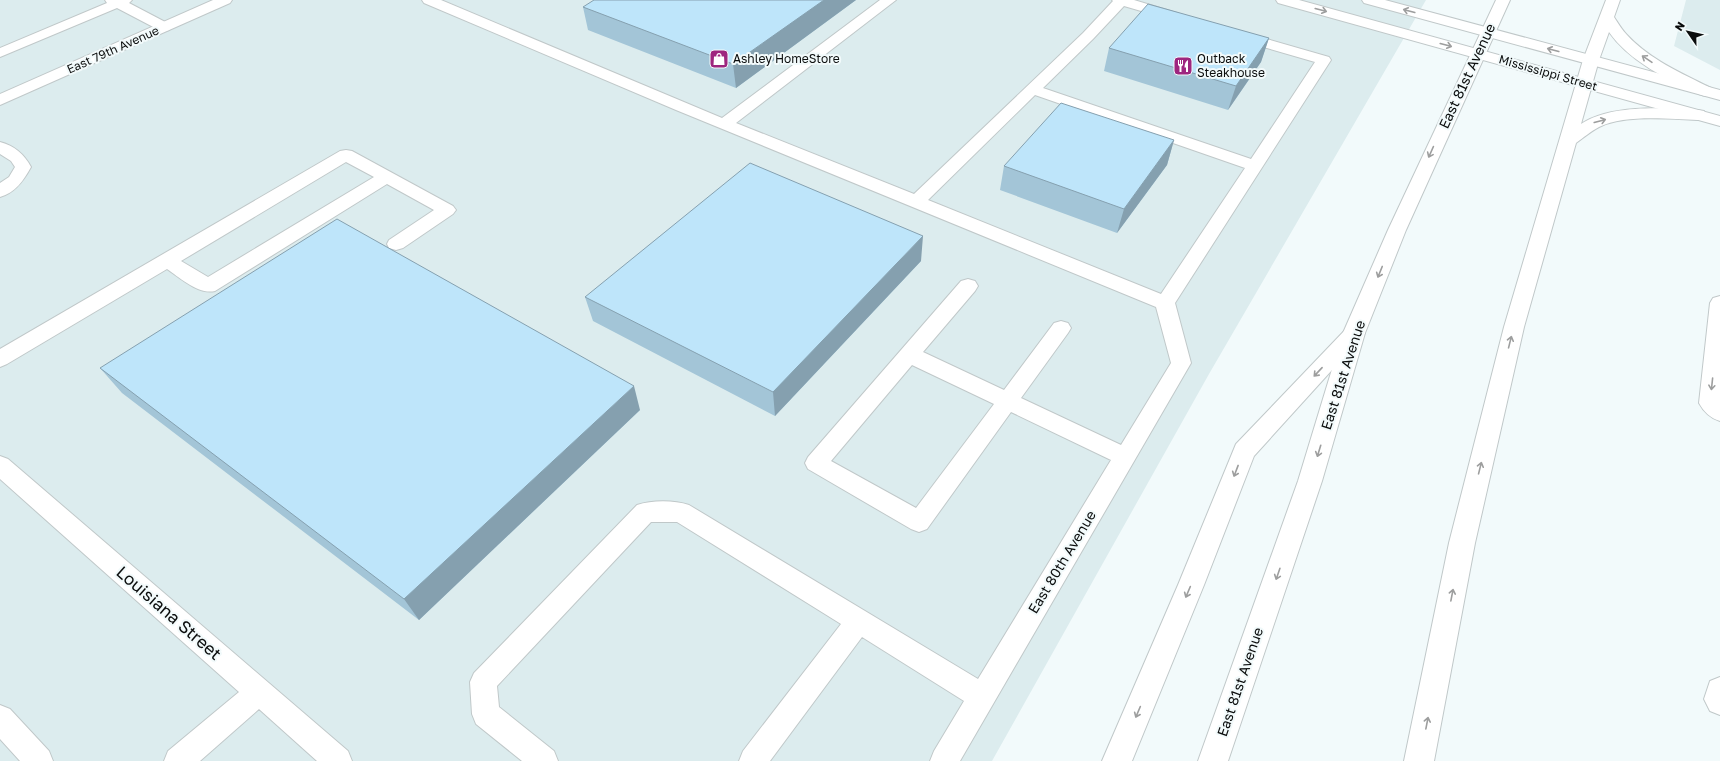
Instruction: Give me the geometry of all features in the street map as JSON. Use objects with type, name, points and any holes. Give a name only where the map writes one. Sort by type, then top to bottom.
[{"type":"main road","name":"East 79th Avenue","points":[[0,100],[226,0]]},
{"type":"main road","name":"Mississippi Street","points":[[1283,0],[1720,121]]},
{"type":"main road","name":"Mississippi Street","points":[[1371,0],[1713,93]]},
{"type":"main road","name":"East 81st Avenue","points":[[1213,761],[1310,481],[1354,333],[1403,215],[1503,0]]},
{"type":"main road","points":[[1419,761],[1469,512],[1514,327],[1591,60],[1613,0]]},
{"type":"main road","points":[[1607,18],[1621,38],[1635,51],[1668,73],[1713,93]]},
{"type":"main road","points":[[1567,141],[1594,123],[1625,115],[1653,112],[1698,115]]},
{"type":"main road","points":[[1117,761],[1191,585],[1244,450],[1354,333]]},
{"type":"lane","points":[[429,0],[724,124],[1165,303],[1324,60],[1227,32]]},
{"type":"lane","points":[[724,124],[889,0]]},
{"type":"lane","points":[[916,202],[1032,89],[1120,0],[1189,20]]},
{"type":"lane","points":[[0,53],[118,1],[164,27]]},
{"type":"lane","points":[[1032,89],[1256,166]]},
{"type":"lane","points":[[0,147],[18,158],[23,167],[15,180],[0,192]]},
{"type":"lane","points":[[0,359],[346,156],[447,210],[396,244]]},
{"type":"lane","points":[[167,261],[208,286],[386,177]]},
{"type":"lane","points":[[968,286],[816,463],[920,522],[1061,328]]},
{"type":"lane","name":"East 80th Avenue","points":[[944,761],[1181,363],[1165,303]]},
{"type":"lane","points":[[1720,303],[1710,403],[1720,413]]},
{"type":"lane","points":[[909,354],[1125,456]]},
{"type":"lane","name":"Louisiana Street","points":[[0,465],[338,761]]},
{"type":"lane","points":[[544,761],[486,714],[483,682],[645,512],[681,512],[982,697]]},
{"type":"lane","points":[[752,761],[859,621]]},
{"type":"lane","points":[[1720,690],[1718,699],[1720,702]]},
{"type":"lane","points":[[178,761],[259,692]]},
{"type":"lane","points":[[0,719],[39,761]]},
{"type":"shaded area","points":[[0,0],[1426,0],[1209,374],[992,761],[0,761]]},
{"type":"shaded area","points":[[1686,0],[1720,0],[1720,70],[1674,46]]},
{"type":"building","points":[[594,0],[824,0],[733,64],[583,7]]},
{"type":"building","points":[[1148,4],[1269,38],[1236,86],[1109,48]]},
{"type":"building","points":[[1061,103],[1174,140],[1124,209],[1004,166]]},
{"type":"building","points":[[750,163],[923,236],[773,392],[585,297]]},
{"type":"building","points":[[337,219],[634,386],[404,599],[100,368]]},
{"type":"place","name":"Ashley HomeStore","points":[[719,59]]},
{"type":"place","name":"Outback Steakhouse","points":[[1183,66]]}]
